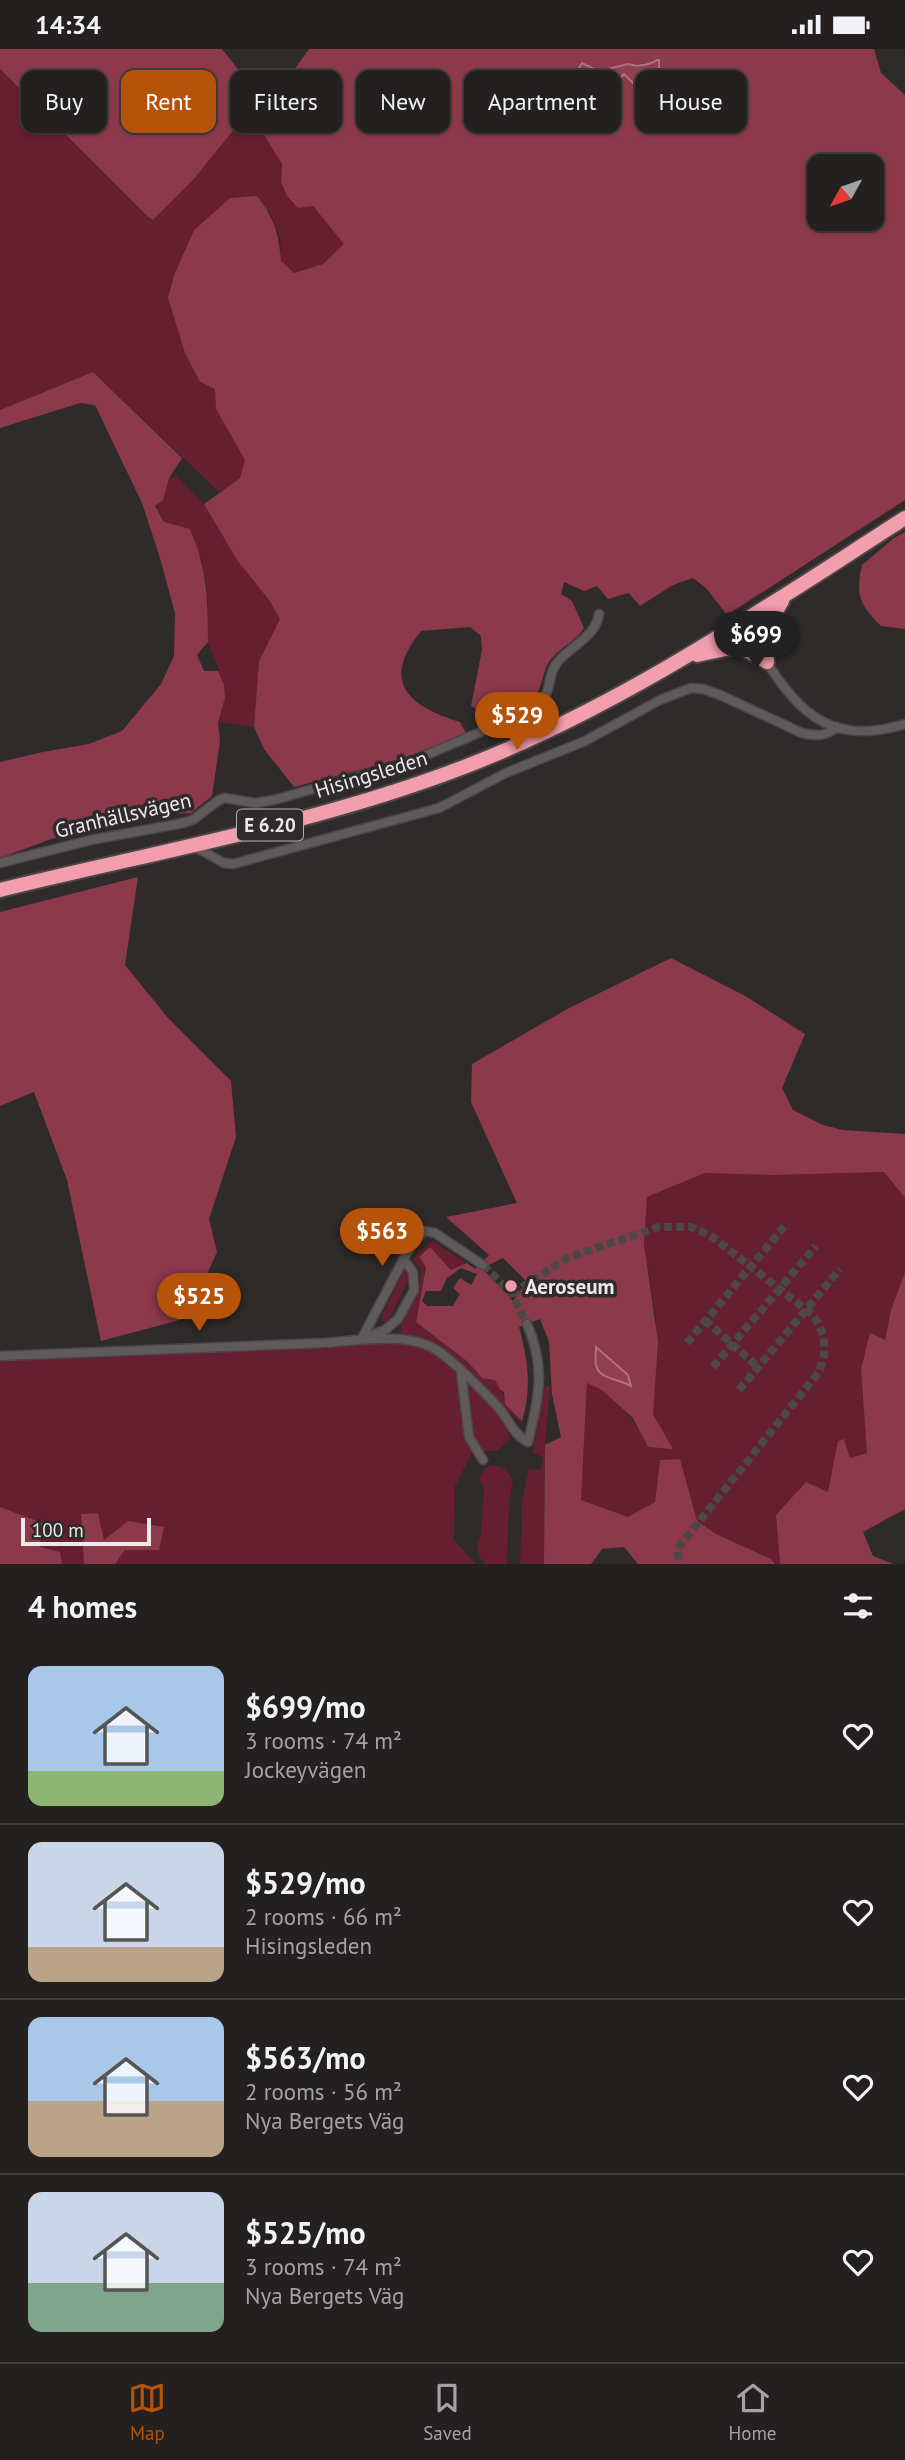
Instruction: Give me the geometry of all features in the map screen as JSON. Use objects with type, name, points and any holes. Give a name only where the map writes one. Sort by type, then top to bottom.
[{"type":"highway","name":"Hisingsleden","points":[[0,890],[334,809],[464,767],[563,723],[685,657],[905,518]]},
{"type":"highway","name":"E 6.20","points":[[767,662],[765,629],[786,595]]},
{"type":"highway","name":"E 6.20","points":[[685,657],[735,647],[767,662]]},
{"type":"street","name":"Granhällsvägen","points":[[0,863],[91,840],[183,823],[194,819],[225,798],[255,803],[274,800],[435,754],[534,708],[546,694],[554,666],[592,632],[598,623],[599,614]]},
{"type":"street","points":[[741,623],[786,690],[810,715],[837,727],[868,732],[905,724]]},
{"type":"street","points":[[191,845],[216,860],[233,864],[439,808],[517,768],[585,741],[660,700],[691,688],[720,695],[802,733],[824,735],[837,727]]},
{"type":"street","points":[[360,1340],[403,1259],[417,1237],[428,1230],[484,1265]]},
{"type":"street","points":[[360,1340],[385,1330],[398,1319],[415,1284],[413,1272],[403,1259]]},
{"type":"street","points":[[0,1356],[360,1340],[410,1341],[434,1349],[461,1372],[497,1406],[516,1433],[528,1442],[540,1381],[537,1348],[527,1324]]},
{"type":"street","points":[[461,1372],[469,1437],[483,1460]]},
{"type":"shaded area","points":[[0,49],[222,49],[239,70],[230,70],[231,133],[193,180],[153,220],[64,133],[107,133],[107,70],[21,70],[21,90],[0,69]]},
{"type":"shaded area","points":[[309,49],[874,49],[881,73],[905,95],[905,500],[727,615],[706,588],[693,578],[673,585],[640,606],[629,593],[608,599],[597,586],[584,591],[564,582],[561,594],[572,601],[584,628],[549,662],[531,702],[515,713],[498,716],[471,706],[482,650],[481,636],[470,627],[421,631],[402,664],[402,678],[406,690],[426,708],[460,722],[467,735],[401,759],[294,787],[264,749],[254,727],[259,661],[280,619],[269,600],[237,560],[204,504],[240,478],[245,460],[216,409],[215,389],[200,382],[185,353],[168,298],[174,275],[194,230],[230,198],[257,196],[275,226],[281,261],[294,273],[323,264],[344,244],[313,206],[298,208],[287,196],[281,182],[282,164],[263,133],[342,133],[342,70],[294,70]]},
{"type":"shaded area","points":[[659,60],[659,70],[635,70],[633,83],[624,74],[621,77],[621,70],[603,70],[628,64],[647,64]]},
{"type":"shaded area","points":[[582,63],[597,70],[578,70]]},
{"type":"shaded area","points":[[0,69],[21,90],[21,133],[64,133],[147,217],[153,220],[193,180],[230,133],[262,133],[282,164],[281,182],[313,206],[344,244],[323,264],[294,273],[281,261],[280,237],[269,211],[230,198],[194,230],[174,275],[185,353],[200,382],[215,389],[216,409],[245,460],[240,478],[219,492],[93,372],[0,410]]},
{"type":"shaded area","points":[[93,372],[182,458],[169,478],[163,500],[155,506],[164,522],[190,529],[203,571],[207,597],[208,642],[197,655],[204,671],[218,671],[224,684],[225,698],[218,722],[220,741],[212,796],[191,813],[156,815],[51,839],[0,858],[0,762],[89,744],[122,731],[161,684],[174,656],[175,613],[160,558],[142,503],[95,405],[80,403],[0,428],[0,410]]},
{"type":"shaded area","points":[[177,476],[204,504],[237,560],[269,600],[280,619],[259,661],[254,727],[218,722],[225,698],[224,684],[208,642],[208,598],[201,556],[164,522],[155,506],[163,500],[169,478]]},
{"type":"shaded area","points":[[905,532],[905,629],[881,626],[868,612],[861,599],[859,585],[862,565]]},
{"type":"shaded area","points":[[138,877],[125,965],[168,1018],[231,1081],[236,1137],[209,1219],[217,1252],[187,1318],[101,1341],[67,1180],[34,1092],[0,1106],[0,912]]},
{"type":"shaded area","points":[[671,958],[747,997],[805,1034],[782,1088],[793,1110],[823,1125],[843,1130],[905,1134],[905,1198],[884,1172],[773,1175],[705,1173],[647,1197],[644,1244],[658,1342],[653,1414],[673,1449],[648,1447],[633,1418],[602,1390],[587,1383],[581,1500],[628,1517],[655,1502],[660,1460],[680,1459],[697,1521],[716,1534],[771,1559],[775,1564],[638,1564],[624,1547],[602,1549],[591,1564],[544,1564],[545,1445],[561,1437],[552,1394],[549,1342],[540,1319],[519,1327],[528,1374],[522,1421],[505,1404],[504,1392],[495,1380],[482,1378],[468,1362],[416,1322],[426,1267],[419,1257],[430,1247],[451,1270],[467,1263],[475,1269],[489,1255],[446,1217],[517,1203],[471,1102],[472,1064],[569,1008]],"holes":[[[503,1258],[527,1282],[513,1301],[482,1268]],[[461,1268],[477,1274],[471,1285],[460,1278],[453,1288],[460,1294],[453,1306],[427,1306],[422,1301],[426,1291],[441,1291],[447,1278]],[[596,1347],[628,1375],[630,1386],[600,1372]]]},
{"type":"shaded area","points":[[884,1172],[905,1198],[905,1272],[891,1310],[884,1341],[870,1333],[861,1368],[867,1453],[850,1459],[844,1439],[828,1492],[776,1515],[780,1564],[775,1564],[771,1559],[716,1534],[697,1521],[660,1461],[655,1502],[628,1517],[581,1500],[587,1382],[624,1409],[648,1447],[672,1448],[653,1414],[656,1318],[644,1244],[647,1197],[705,1173],[773,1175]]},
{"type":"shaded area","points":[[432,1241],[467,1263],[451,1270],[419,1258],[426,1266],[416,1322],[468,1362],[482,1377],[495,1380],[525,1426],[437,1347],[404,1336],[401,1332],[420,1285],[421,1270],[413,1260]]},
{"type":"shaded area","points":[[404,1270],[408,1281],[388,1321],[384,1323],[381,1318]]},
{"type":"shaded area","points":[[905,1272],[905,1509],[863,1532],[873,1556],[893,1564],[780,1564],[776,1515],[806,1482],[828,1492],[838,1441],[844,1439],[850,1458],[867,1453],[861,1369],[870,1333],[885,1340],[891,1310]]},
{"type":"shaded area","points":[[393,1343],[411,1345],[441,1356],[455,1369],[459,1377],[472,1453],[455,1486],[454,1540],[476,1564],[115,1564],[125,1550],[104,1541],[97,1513],[81,1514],[84,1564],[62,1564],[59,1552],[38,1546],[48,1525],[0,1507],[0,1359],[84,1355],[108,1358],[137,1353]]},
{"type":"shaded area","points":[[596,1347],[628,1375],[631,1386],[598,1370]]},
{"type":"shaded area","points":[[463,1378],[492,1405],[504,1421],[510,1439],[497,1451],[482,1451],[472,1440]]},
{"type":"shaded area","points":[[545,1385],[550,1387],[545,1445],[544,1564],[520,1564],[522,1503],[529,1468],[541,1470],[543,1457],[533,1453]]},
{"type":"shaded area","points":[[490,1466],[504,1469],[513,1481],[509,1502],[507,1564],[486,1564],[480,1558],[477,1547],[481,1533],[484,1489],[480,1479],[483,1470]]},
{"type":"shaded area","points":[[0,1507],[48,1525],[38,1546],[60,1552],[62,1564],[0,1564]]},
{"type":"shaded area","points":[[98,1513],[104,1540],[128,1521],[164,1527],[159,1550],[125,1550],[115,1564],[84,1564],[81,1514]]},
{"type":"tunnel","points":[[687,1343],[787,1223]]},
{"type":"tunnel","points":[[512,1294],[567,1258],[659,1227],[691,1227],[710,1235],[814,1316],[824,1336],[824,1355],[819,1372],[677,1549],[680,1564]]},
{"type":"tunnel","points":[[713,1367],[816,1246]]},
{"type":"tunnel","points":[[483,1265],[512,1294],[527,1324]]},
{"type":"tunnel","points":[[739,1390],[840,1269]]},
{"type":"tunnel","points":[[705,1320],[758,1367]]},
{"type":"place","name":"Aeroseum","points":[[511,1286]]}]
